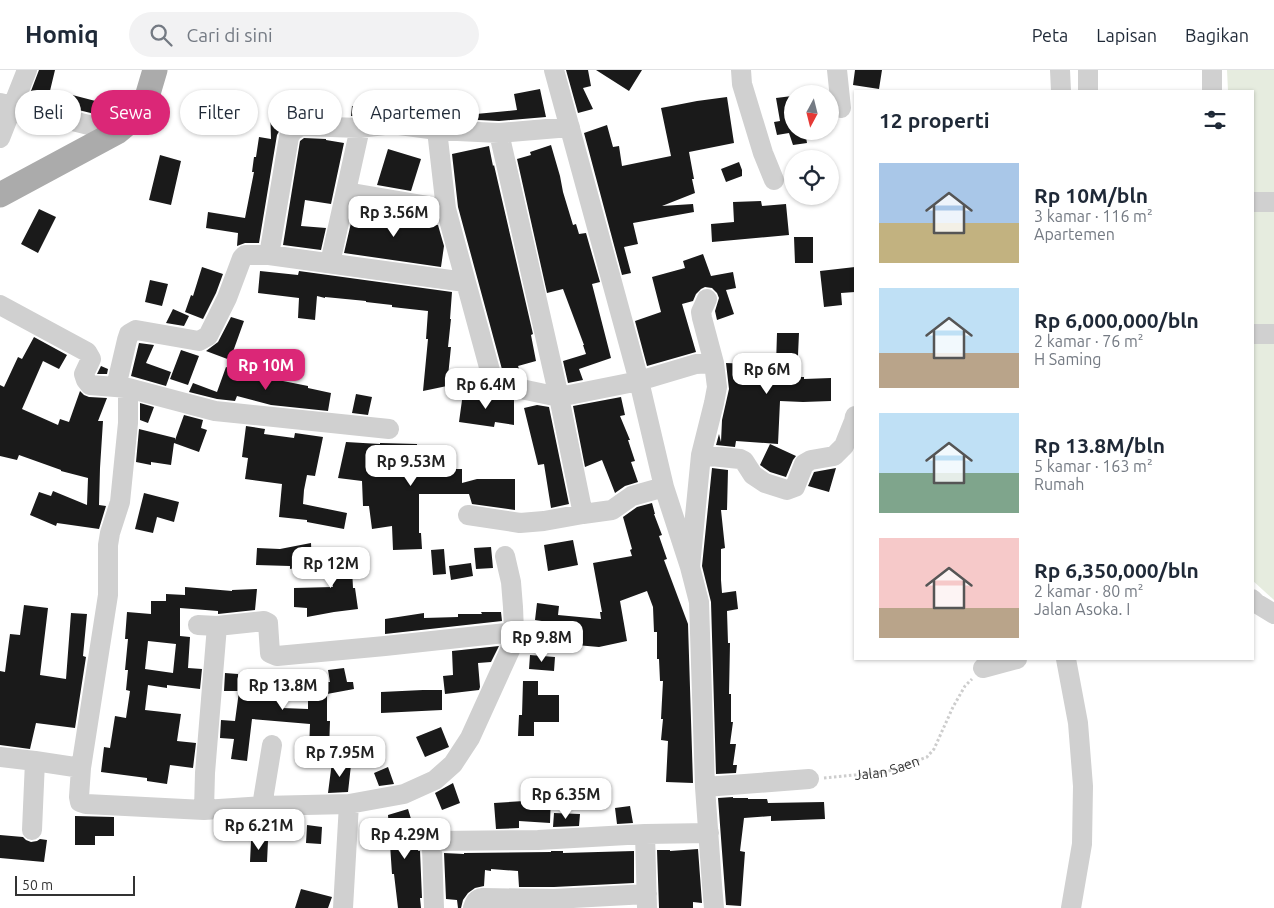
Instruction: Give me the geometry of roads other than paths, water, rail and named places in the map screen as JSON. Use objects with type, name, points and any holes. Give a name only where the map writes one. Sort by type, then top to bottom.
[{"type":"main road","points":[[149,90],[155,70]]},
{"type":"main road","points":[[0,194],[111,135]]},
{"type":"street","points":[[0,138],[6,105],[27,70]]},
{"type":"street","points":[[554,70],[639,381],[664,487],[690,567],[699,602],[705,787],[714,908]]},
{"type":"street","points":[[741,70],[742,84],[763,153],[774,180]]},
{"type":"street","points":[[837,70],[841,108]]},
{"type":"street","points":[[1060,70],[1061,90]]},
{"type":"street","points":[[1088,70],[1088,90]]},
{"type":"street","points":[[1212,70],[1212,90]]},
{"type":"street","points":[[6,105],[91,126]]},
{"type":"street","points":[[269,254],[289,137],[293,130],[301,126],[352,128]]},
{"type":"street","points":[[479,132],[499,133],[570,127]]},
{"type":"street","points":[[499,133],[559,398],[582,514]]},
{"type":"street","points":[[330,263],[358,135]]},
{"type":"street","points":[[438,135],[446,209],[492,378],[497,384],[559,398],[639,381],[696,364],[714,363]]},
{"type":"street","points":[[346,192],[446,209]]},
{"type":"street","points":[[1254,202],[1274,202]]},
{"type":"street","points":[[465,282],[269,254],[246,255],[242,258],[227,298],[208,336],[204,339],[199,341],[136,330],[130,334],[126,340],[122,388],[128,423],[120,502],[108,545],[108,595],[82,768],[80,802],[86,804],[204,810],[262,806],[349,804],[404,794],[435,780],[453,764],[470,738],[510,650],[514,632],[511,582],[505,556]]},
{"type":"street","points":[[690,567],[701,455],[717,387],[714,363],[701,312],[707,299]]},
{"type":"street","points":[[0,305],[87,352],[91,359],[84,374],[90,384],[122,388],[215,411],[388,429]]},
{"type":"street","points":[[1254,334],[1274,334]]},
{"type":"street","points":[[701,455],[740,459],[744,461],[753,475],[765,483],[787,490],[795,487],[804,464],[811,460],[834,456],[844,446],[854,421]]},
{"type":"street","points":[[468,515],[520,523],[544,521],[612,510],[632,496],[664,487]]},
{"type":"street","points":[[1254,601],[1274,614]]},
{"type":"street","points":[[204,810],[207,625],[264,621],[268,623],[270,653],[277,656],[514,632]]},
{"type":"street","points":[[983,668],[1013,660]]},
{"type":"street","points":[[1066,660],[1078,723],[1083,786],[1082,844],[1071,908]]},
{"type":"street","points":[[262,806],[272,745]]},
{"type":"street","points":[[0,757],[82,768]]},
{"type":"street","points":[[32,830],[35,761]]},
{"type":"street","points":[[705,787],[809,779]]},
{"type":"street","points":[[343,908],[349,804]]},
{"type":"street","points":[[434,908],[432,848],[436,841],[538,840],[644,834],[709,833]]},
{"type":"street","points":[[473,908],[478,899],[483,898],[647,901],[644,834]]}]
